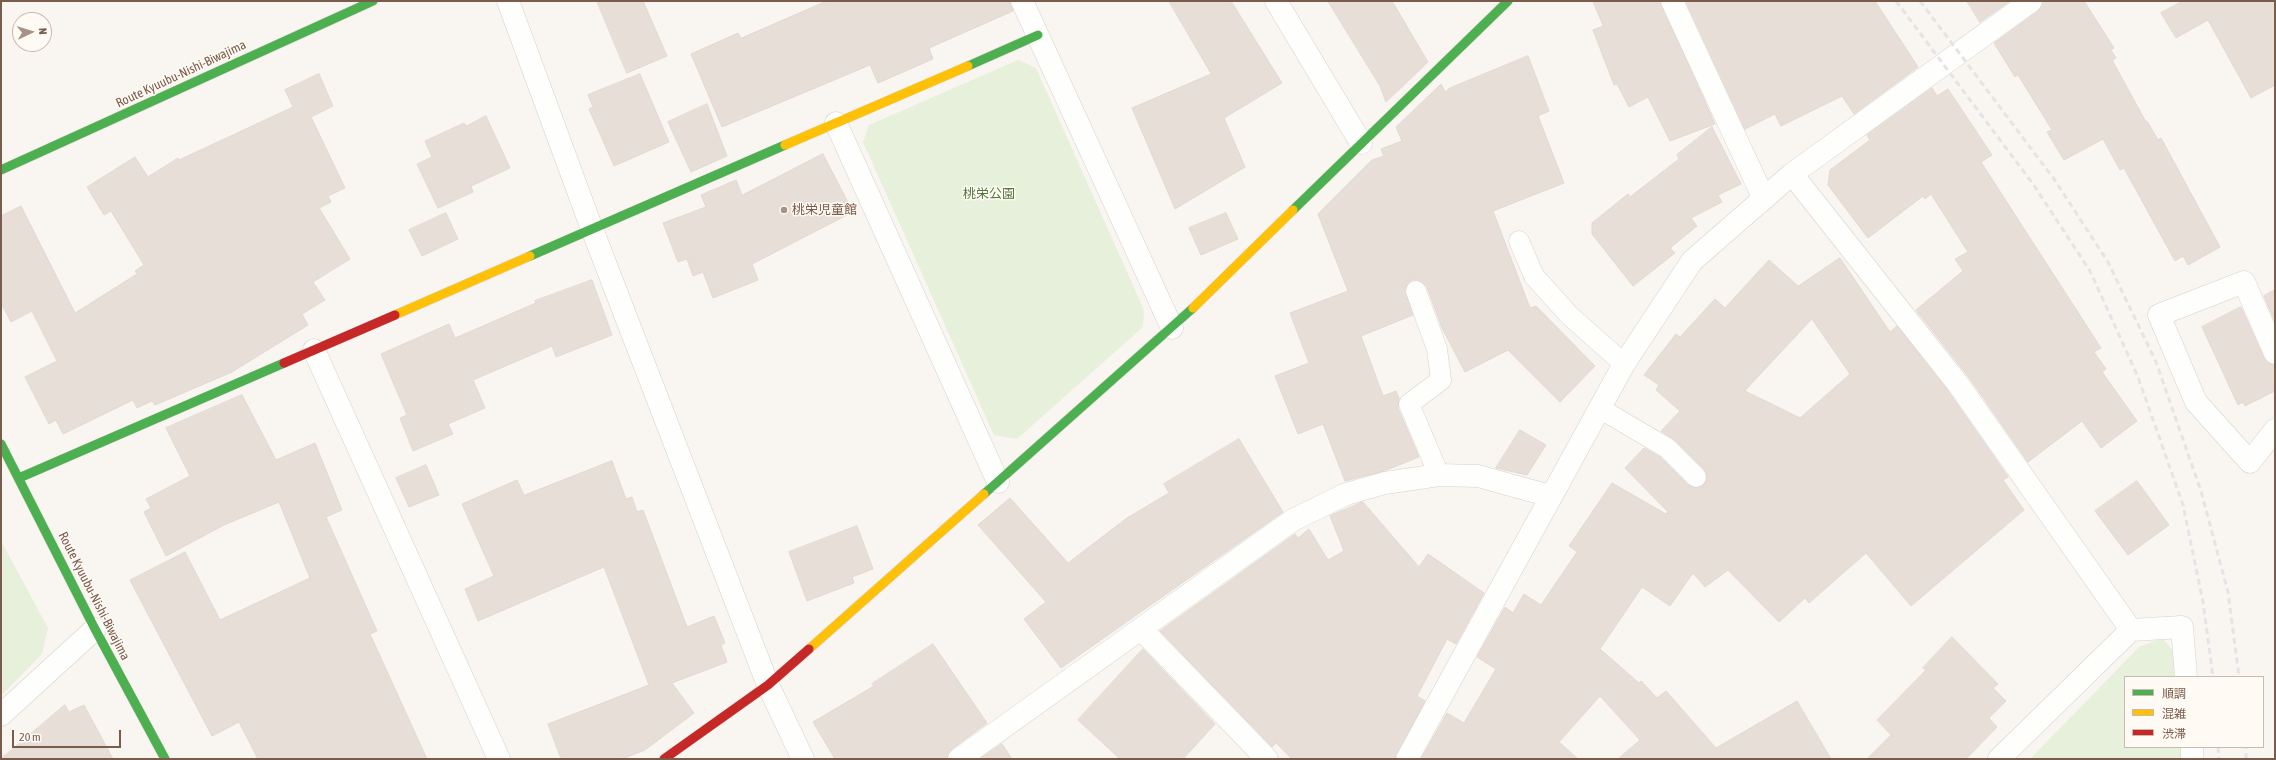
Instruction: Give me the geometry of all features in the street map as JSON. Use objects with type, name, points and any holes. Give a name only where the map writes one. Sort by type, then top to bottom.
[{"type":"street","name":"Route Kyuubu-Nishi-Biwajima","points":[[1,170],[373,1]]},
{"type":"street","points":[[508,1],[592,229],[768,685],[803,759]]},
{"type":"street","points":[[1022,1],[1172,328]]},
{"type":"street","points":[[1276,1],[1361,143]]},
{"type":"street","points":[[664,759],[768,685],[1172,328],[1508,1]]},
{"type":"street","points":[[1672,1],[1764,199]]},
{"type":"street","points":[[1407,759],[1550,496],[1624,364],[1692,261],[1792,174],[2030,1]]},
{"type":"street","points":[[19,478],[1038,35]]},
{"type":"street","points":[[836,123],[998,482]]},
{"type":"street","points":[[1792,174],[1958,384],[2131,630]]},
{"type":"street","points":[[2275,353],[2244,282],[2159,315],[2196,402],[2250,462],[2275,430]]},
{"type":"street","points":[[314,350],[499,759]]},
{"type":"street","name":"Route Kyuubu-Nishi-Biwajima","points":[[1,444],[95,629],[165,759]]},
{"type":"street","points":[[960,759],[1293,520],[1346,494],[1385,483],[1439,475],[1478,476],[1550,496]]},
{"type":"street","points":[[1999,759],[2131,630],[2182,627],[2186,676]]},
{"type":"street","points":[[1,715],[95,629]]},
{"type":"street","points":[[1141,629],[1267,759]]},
{"type":"street","points":[[2192,748],[2192,759]]},
{"type":"lane","points":[[1519,241],[1534,276],[1569,315],[1624,364]]},
{"type":"lane","points":[[1416,291],[1437,349],[1440,380],[1409,404],[1439,475]]},
{"type":"lane","points":[[1599,408],[1667,448],[1696,477]]},
{"type":"green space","name":"桃栄公園","points":[[1018,60],[1036,68],[1144,310],[1143,327],[1017,439],[994,435],[863,142],[869,125]]},
{"type":"green space","points":[[1,541],[48,628],[42,654],[1,696]]},
{"type":"green space","points":[[2162,638],[2174,652],[2177,676],[2124,676],[2124,748],[2183,748],[2183,759],[2030,759],[2139,647]]},
{"type":"building","points":[[597,1],[643,1],[667,56],[627,73]]},
{"type":"building","points":[[827,1],[1010,1],[1013,11],[929,48],[933,59],[878,83],[870,65],[722,127],[691,54],[738,33],[741,38]]},
{"type":"building","points":[[1169,1],[1231,1],[1282,83],[1224,118],[1245,167],[1175,209],[1132,108],[1211,74]]},
{"type":"building","points":[[1328,1],[1392,1],[1428,62],[1386,102],[1380,86]]},
{"type":"building","points":[[1593,1],[1660,1],[1715,124],[1670,141],[1648,97],[1629,107],[1617,84],[1614,85],[1593,30],[1603,26]]},
{"type":"building","points":[[1686,1],[1875,1],[1918,67],[1854,114],[1842,96],[1781,126],[1775,114],[1745,129]]},
{"type":"building","points":[[1967,1],[2010,1],[1980,22]]},
{"type":"building","points":[[2043,1],[2084,1],[2114,48],[2111,50],[2116,58],[2112,60],[2146,122],[2147,121],[2158,140],[2161,138],[2220,247],[2188,265],[2183,256],[2175,261],[2124,168],[2120,170],[2103,139],[2064,160],[2047,132],[2052,130],[2018,75],[2015,77],[1994,43],[2038,11]]},
{"type":"building","points":[[2183,1],[2275,1],[2275,85],[2251,98],[2208,20],[2176,38],[2161,13]]},
{"type":"building","points":[[1528,56],[1549,111],[1538,116],[1564,183],[1493,211],[1530,308],[1536,306],[1595,366],[1560,402],[1508,350],[1465,372],[1442,328],[1427,287],[1418,280],[1412,280],[1405,289],[1413,315],[1361,336],[1383,396],[1396,391],[1399,398],[1398,408],[1419,457],[1384,471],[1345,481],[1323,424],[1298,434],[1275,376],[1309,363],[1290,313],[1348,291],[1318,214],[1372,160],[1384,156],[1381,149],[1402,141],[1396,127],[1441,84],[1445,92],[1450,88]]},
{"type":"building","points":[[319,74],[333,106],[311,117],[345,188],[328,196],[331,202],[319,208],[350,259],[313,282],[325,300],[302,314],[308,325],[232,372],[155,405],[152,401],[137,408],[133,400],[63,434],[56,420],[49,424],[25,377],[57,361],[32,311],[11,322],[1,303],[1,216],[21,206],[75,313],[137,274],[135,271],[144,265],[111,211],[104,215],[87,187],[135,157],[148,177],[178,158],[179,160],[293,107],[285,90]]},
{"type":"building","points":[[640,74],[669,142],[614,166],[589,109],[593,107],[588,95]]},
{"type":"building","points":[[1932,88],[1937,96],[1948,89],[1992,155],[1981,162],[2101,348],[2094,352],[2106,369],[2102,372],[2137,421],[2101,448],[2082,421],[2028,462],[1968,376],[1916,310],[1963,271],[1955,259],[1968,252],[1931,194],[1925,199],[1923,196],[1868,238],[1828,185],[1830,170],[1870,140],[1867,135]]},
{"type":"building","points":[[707,104],[727,156],[691,172],[668,122]]},
{"type":"building","points":[[486,116],[510,168],[471,186],[473,192],[438,208],[417,164],[432,157],[425,141],[464,123],[466,126]]},
{"type":"building","points":[[1712,127],[1741,184],[1718,195],[1722,202],[1691,218],[1697,226],[1670,248],[1675,253],[1633,286],[1592,234],[1592,223],[1628,194],[1630,197],[1679,159],[1677,155]]},
{"type":"building","points":[[823,154],[853,212],[752,264],[758,280],[713,298],[703,272],[693,276],[687,259],[678,262],[663,223],[706,207],[701,195],[736,180],[742,195]]},
{"type":"building","points":[[446,213],[458,239],[422,256],[409,230]]},
{"type":"building","points":[[1226,213],[1238,239],[1201,255],[1189,228]]},
{"type":"building","points":[[1840,258],[1890,332],[1897,326],[1948,391],[2008,477],[2003,480],[2024,510],[1911,606],[1866,553],[1809,603],[1805,598],[1779,622],[1728,570],[1705,587],[1693,573],[1670,606],[1642,587],[1600,649],[1639,683],[1641,681],[1657,698],[1666,691],[1716,748],[1797,701],[1831,759],[1618,759],[1640,740],[1600,696],[1559,742],[1578,759],[1421,759],[1447,713],[1464,723],[1496,669],[1477,657],[1505,607],[1513,613],[1524,594],[1541,605],[1577,552],[1569,546],[1612,483],[1666,514],[1668,512],[1625,468],[1644,448],[1660,457],[1688,485],[1699,488],[1704,485],[1707,474],[1704,469],[1675,440],[1661,431],[1680,411],[1656,390],[1659,385],[1644,375],[1676,334],[1680,337],[1715,299],[1725,308],[1769,260],[1798,286]],"holes":[[[1812,319],[1850,374],[1800,418],[1745,391]]]},
{"type":"building","points":[[592,280],[612,335],[556,357],[552,346],[473,380],[485,408],[448,424],[453,434],[413,451],[400,418],[407,415],[381,354],[449,324],[455,338],[536,303],[535,301]]},
{"type":"building","points":[[2275,290],[2275,322],[2264,296]]},
{"type":"building","points":[[2241,307],[2264,358],[2268,363],[2275,365],[2275,391],[2245,406],[2243,402],[2238,405],[2202,327]]},
{"type":"building","points":[[242,395],[276,460],[315,443],[342,510],[326,517],[377,631],[370,634],[427,759],[258,759],[239,722],[212,736],[130,580],[185,552],[220,620],[310,578],[279,502],[224,525],[166,556],[144,512],[151,508],[146,499],[190,476],[166,428]]},
{"type":"building","points":[[1520,430],[1546,445],[1527,475],[1496,468]]},
{"type":"building","points":[[1239,439],[1283,512],[1061,668],[1024,619],[1046,602],[978,525],[1010,498],[1068,563],[1127,518],[1169,493],[1164,484]]},
{"type":"building","points":[[612,461],[626,499],[632,497],[637,512],[643,510],[687,627],[714,616],[725,643],[721,645],[727,662],[672,683],[694,713],[645,750],[622,759],[561,759],[548,724],[649,685],[604,567],[478,621],[465,589],[494,576],[462,504],[517,480],[524,495]]},
{"type":"building","points":[[426,465],[439,495],[409,507],[396,478]]},
{"type":"building","points":[[2137,481],[2169,525],[2128,555],[2095,511]]},
{"type":"building","points":[[1363,502],[1419,567],[1428,554],[1484,593],[1456,644],[1447,639],[1417,696],[1425,701],[1395,759],[1292,759],[1276,743],[1272,747],[1160,631],[1295,534],[1298,538],[1309,529],[1328,560],[1344,551],[1330,516]]},
{"type":"building","points":[[857,526],[873,569],[852,577],[854,583],[807,601],[789,552]]},
{"type":"building","points":[[1952,637],[1998,684],[1993,688],[2006,701],[1989,718],[1997,727],[1966,759],[1867,759],[1891,735],[1877,720],[1926,670],[1923,668]]},
{"type":"building","points":[[933,644],[987,723],[952,749],[947,759],[835,759],[813,722],[874,686],[872,684]]},
{"type":"building","points":[[1143,649],[1215,724],[1183,759],[1120,759],[1078,720]]},
{"type":"building","points":[[65,705],[69,712],[84,705],[113,759],[1,759]]},
{"type":"building","points":[[1002,744],[1012,759],[980,759]]},
{"type":"railway","points":[[1896,1],[2033,184],[2090,271],[2138,377],[2183,505],[2203,602],[2213,676]]},
{"type":"railway","points":[[1920,1],[2054,179],[2108,262],[2156,362],[2201,491],[2228,592],[2239,676]]},
{"type":"railway","points":[[2218,748],[2219,759]]},
{"type":"railway","points":[[2246,748],[2246,759]]},
{"type":"traffic: fast","points":[[1,170],[373,1]]},
{"type":"traffic: fast","points":[[1293,210],[1508,1]]},
{"type":"traffic: fast","points":[[968,66],[1038,35]]},
{"type":"traffic: fast","points":[[530,256],[785,145]]},
{"type":"traffic: fast","points":[[984,494],[1193,308]]},
{"type":"traffic: fast","points":[[19,478],[284,363]]},
{"type":"traffic: fast","points":[[1,444],[95,629],[165,759]]},
{"type":"traffic: slow","points":[[785,145],[968,66]]},
{"type":"traffic: slow","points":[[1193,308],[1293,210]]},
{"type":"traffic: slow","points":[[395,315],[530,256]]},
{"type":"traffic: slow","points":[[809,649],[984,494]]},
{"type":"traffic: jam","points":[[284,363],[395,315]]},
{"type":"traffic: jam","points":[[664,759],[768,685],[809,649]]},
{"type":"place","name":"桃栄児童館","points":[[784,210]]}]
